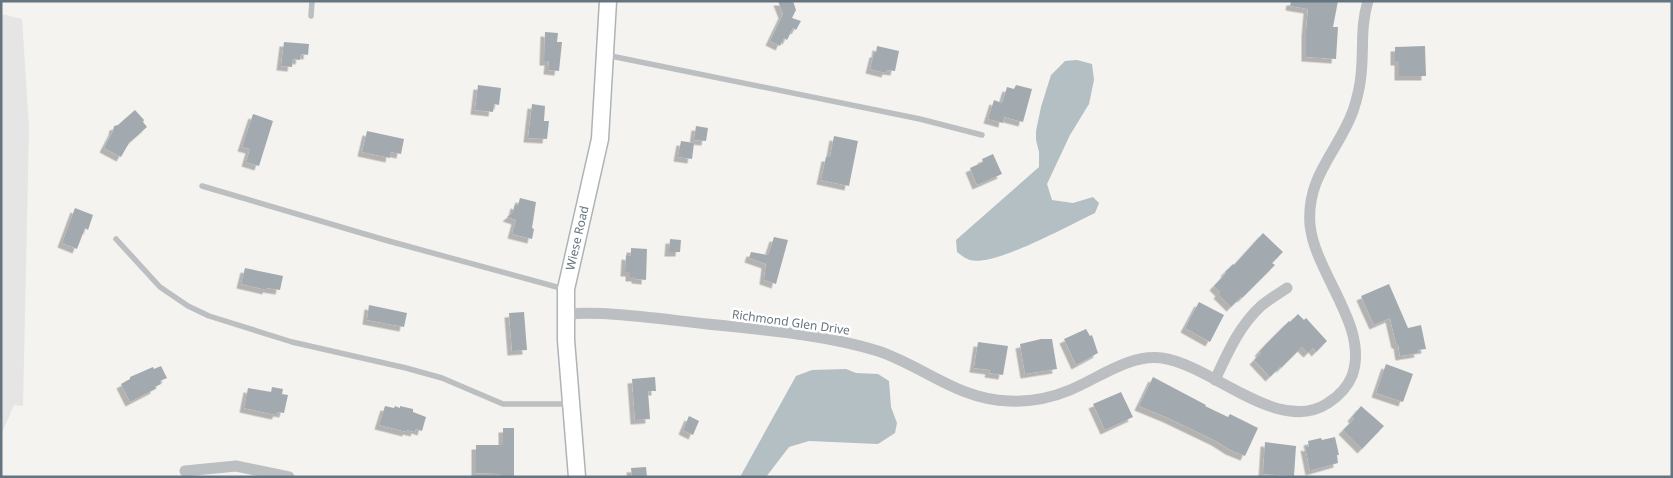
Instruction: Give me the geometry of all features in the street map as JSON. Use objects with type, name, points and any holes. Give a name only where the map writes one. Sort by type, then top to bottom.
[{"type":"street","name":"Wiese Road","points":[[577,477],[565,314],[566,290],[600,139],[608,1]]},
{"type":"street","name":"Richmond Glen Drive","points":[[565,314],[586,313],[637,317],[826,338],[877,351],[907,362],[958,390],[981,398],[1008,401],[1037,400],[1068,391],[1131,362],[1150,357],[1166,359],[1215,380],[1271,408],[1292,412],[1310,412],[1324,406],[1340,395],[1352,376],[1356,361],[1356,344],[1321,264],[1313,240],[1310,222],[1311,199],[1317,179],[1352,114],[1358,95],[1362,75],[1362,35],[1368,1]]},
{"type":"street","points":[[1215,380],[1233,343],[1250,318],[1261,306],[1287,288]]},
{"type":"street","points":[[185,472],[236,466],[289,477]]},
{"type":"lane","points":[[311,16],[312,1]]},
{"type":"lane","points":[[606,55],[910,118],[982,136]]},
{"type":"lane","points":[[202,186],[385,240],[566,290]]},
{"type":"lane","points":[[116,239],[160,287],[188,306],[208,316],[292,342],[442,378],[504,404],[572,404]]},
{"type":"shaded area","points":[[1,14],[22,19],[29,127],[23,406],[14,405],[1,435]]},
{"type":"shaded area","points":[[1077,60],[1092,64],[1094,80],[1089,104],[1070,135],[1047,184],[1052,200],[1073,203],[1093,197],[1099,203],[1095,213],[1014,251],[982,260],[967,259],[957,252],[956,240],[1039,167],[1036,131],[1051,75],[1065,61]]},
{"type":"shaded area","points":[[846,369],[856,373],[878,374],[889,381],[891,407],[897,423],[895,433],[878,444],[809,441],[789,447],[766,477],[740,477],[796,376],[812,370]]},
{"type":"building","points":[[778,1],[793,1],[796,10],[792,18],[801,21],[796,30],[793,28],[787,40],[784,38],[780,46],[770,41],[783,14]]},
{"type":"building","points":[[1291,1],[1338,1],[1333,27],[1338,27],[1336,59],[1306,57],[1308,9],[1290,6]]},
{"type":"building","points":[[545,32],[558,33],[557,42],[562,42],[559,71],[548,70],[549,61],[544,61]]},
{"type":"building","points":[[284,42],[309,44],[308,55],[301,54],[300,60],[293,59],[292,67],[281,66]]},
{"type":"building","points":[[877,46],[899,51],[895,71],[887,70],[886,73],[870,69]]},
{"type":"building","points":[[1425,46],[1426,76],[1399,76],[1399,61],[1395,61],[1395,47]]},
{"type":"building","points":[[478,85],[501,88],[499,105],[494,104],[493,112],[475,110]]},
{"type":"building","points":[[1016,85],[1032,89],[1023,122],[1004,117],[1003,123],[988,119],[994,100],[1002,103],[1007,87],[1014,89]]},
{"type":"building","points":[[532,104],[545,106],[544,121],[549,121],[547,139],[528,138]]},
{"type":"building","points":[[135,110],[144,120],[143,122],[147,127],[129,143],[121,157],[104,148],[114,126],[118,125]]},
{"type":"building","points":[[253,114],[273,121],[259,166],[246,162],[250,149],[242,147]]},
{"type":"building","points":[[696,126],[708,128],[706,141],[694,140]]},
{"type":"building","points":[[367,131],[404,139],[401,154],[391,152],[390,158],[362,152]]},
{"type":"building","points":[[834,136],[858,141],[849,186],[821,180],[826,157],[830,157]]},
{"type":"building","points":[[681,141],[694,143],[692,159],[678,157]]},
{"type":"building","points":[[993,154],[1002,174],[977,185],[970,168],[983,162],[982,159]]},
{"type":"building","points":[[520,198],[536,202],[532,239],[512,234],[516,220],[507,217],[513,212],[515,204],[518,205]]},
{"type":"building","points":[[75,208],[93,215],[88,230],[85,228],[77,249],[62,243]]},
{"type":"building","points":[[1263,233],[1283,252],[1272,263],[1275,265],[1231,307],[1218,294],[1220,292],[1214,286]]},
{"type":"building","points":[[774,237],[788,240],[776,284],[764,280],[766,264],[749,258],[751,252],[768,255]]},
{"type":"building","points":[[670,239],[681,240],[680,252],[669,252]]},
{"type":"building","points":[[631,248],[647,249],[646,280],[630,277],[630,272],[625,272],[626,255],[631,256]]},
{"type":"building","points":[[245,268],[283,276],[280,290],[267,288],[267,290],[241,284]]},
{"type":"building","points":[[1389,284],[1408,328],[1421,325],[1426,349],[1418,350],[1419,353],[1400,356],[1390,318],[1374,325],[1364,303],[1361,296]]},
{"type":"building","points":[[1199,302],[1224,315],[1210,342],[1185,328]]},
{"type":"building","points":[[369,305],[407,313],[404,327],[367,320]]},
{"type":"building","points":[[524,312],[527,350],[512,351],[509,313]]},
{"type":"building","points":[[1298,314],[1304,320],[1306,318],[1327,341],[1316,352],[1313,348],[1308,353],[1302,347],[1270,377],[1254,360],[1261,353],[1259,352],[1265,345]]},
{"type":"building","points":[[1086,329],[1090,336],[1092,335],[1098,353],[1076,365],[1064,339]]},
{"type":"building","points":[[1041,339],[1052,339],[1057,369],[1025,374],[1020,344]]},
{"type":"building","points":[[978,342],[1008,346],[1003,375],[989,373],[990,370],[974,368]]},
{"type":"building","points":[[1386,364],[1413,374],[1403,402],[1376,393]]},
{"type":"building","points":[[161,366],[167,378],[160,381],[161,384],[155,387],[155,389],[130,402],[121,384],[130,379],[130,377],[153,367],[154,369]]},
{"type":"building","points":[[655,377],[656,391],[648,391],[650,419],[635,420],[632,379]]},
{"type":"building","points":[[1153,377],[1205,406],[1228,417],[1230,414],[1258,428],[1245,456],[1168,418],[1139,406]]},
{"type":"building","points":[[272,387],[283,389],[282,394],[288,395],[284,413],[278,412],[276,415],[244,408],[248,388],[271,392]]},
{"type":"building","points":[[1121,392],[1133,417],[1105,430],[1093,404]]},
{"type":"building","points":[[385,406],[400,408],[400,406],[413,409],[413,412],[426,417],[422,431],[416,429],[415,432],[407,430],[407,432],[379,425]]},
{"type":"building","points":[[1361,406],[1384,426],[1362,449],[1343,430],[1354,419],[1352,417]]},
{"type":"building","points":[[689,416],[699,421],[693,435],[683,430]]},
{"type":"building","points":[[503,428],[514,428],[514,477],[500,477],[500,474],[476,473],[476,445],[503,445]]},
{"type":"building","points":[[1335,437],[1339,455],[1337,455],[1338,463],[1310,471],[1305,446],[1309,447],[1308,441]]},
{"type":"building","points":[[1265,442],[1296,446],[1294,476],[1263,474]]},
{"type":"building","points":[[646,467],[647,477],[632,477],[631,468]]}]
